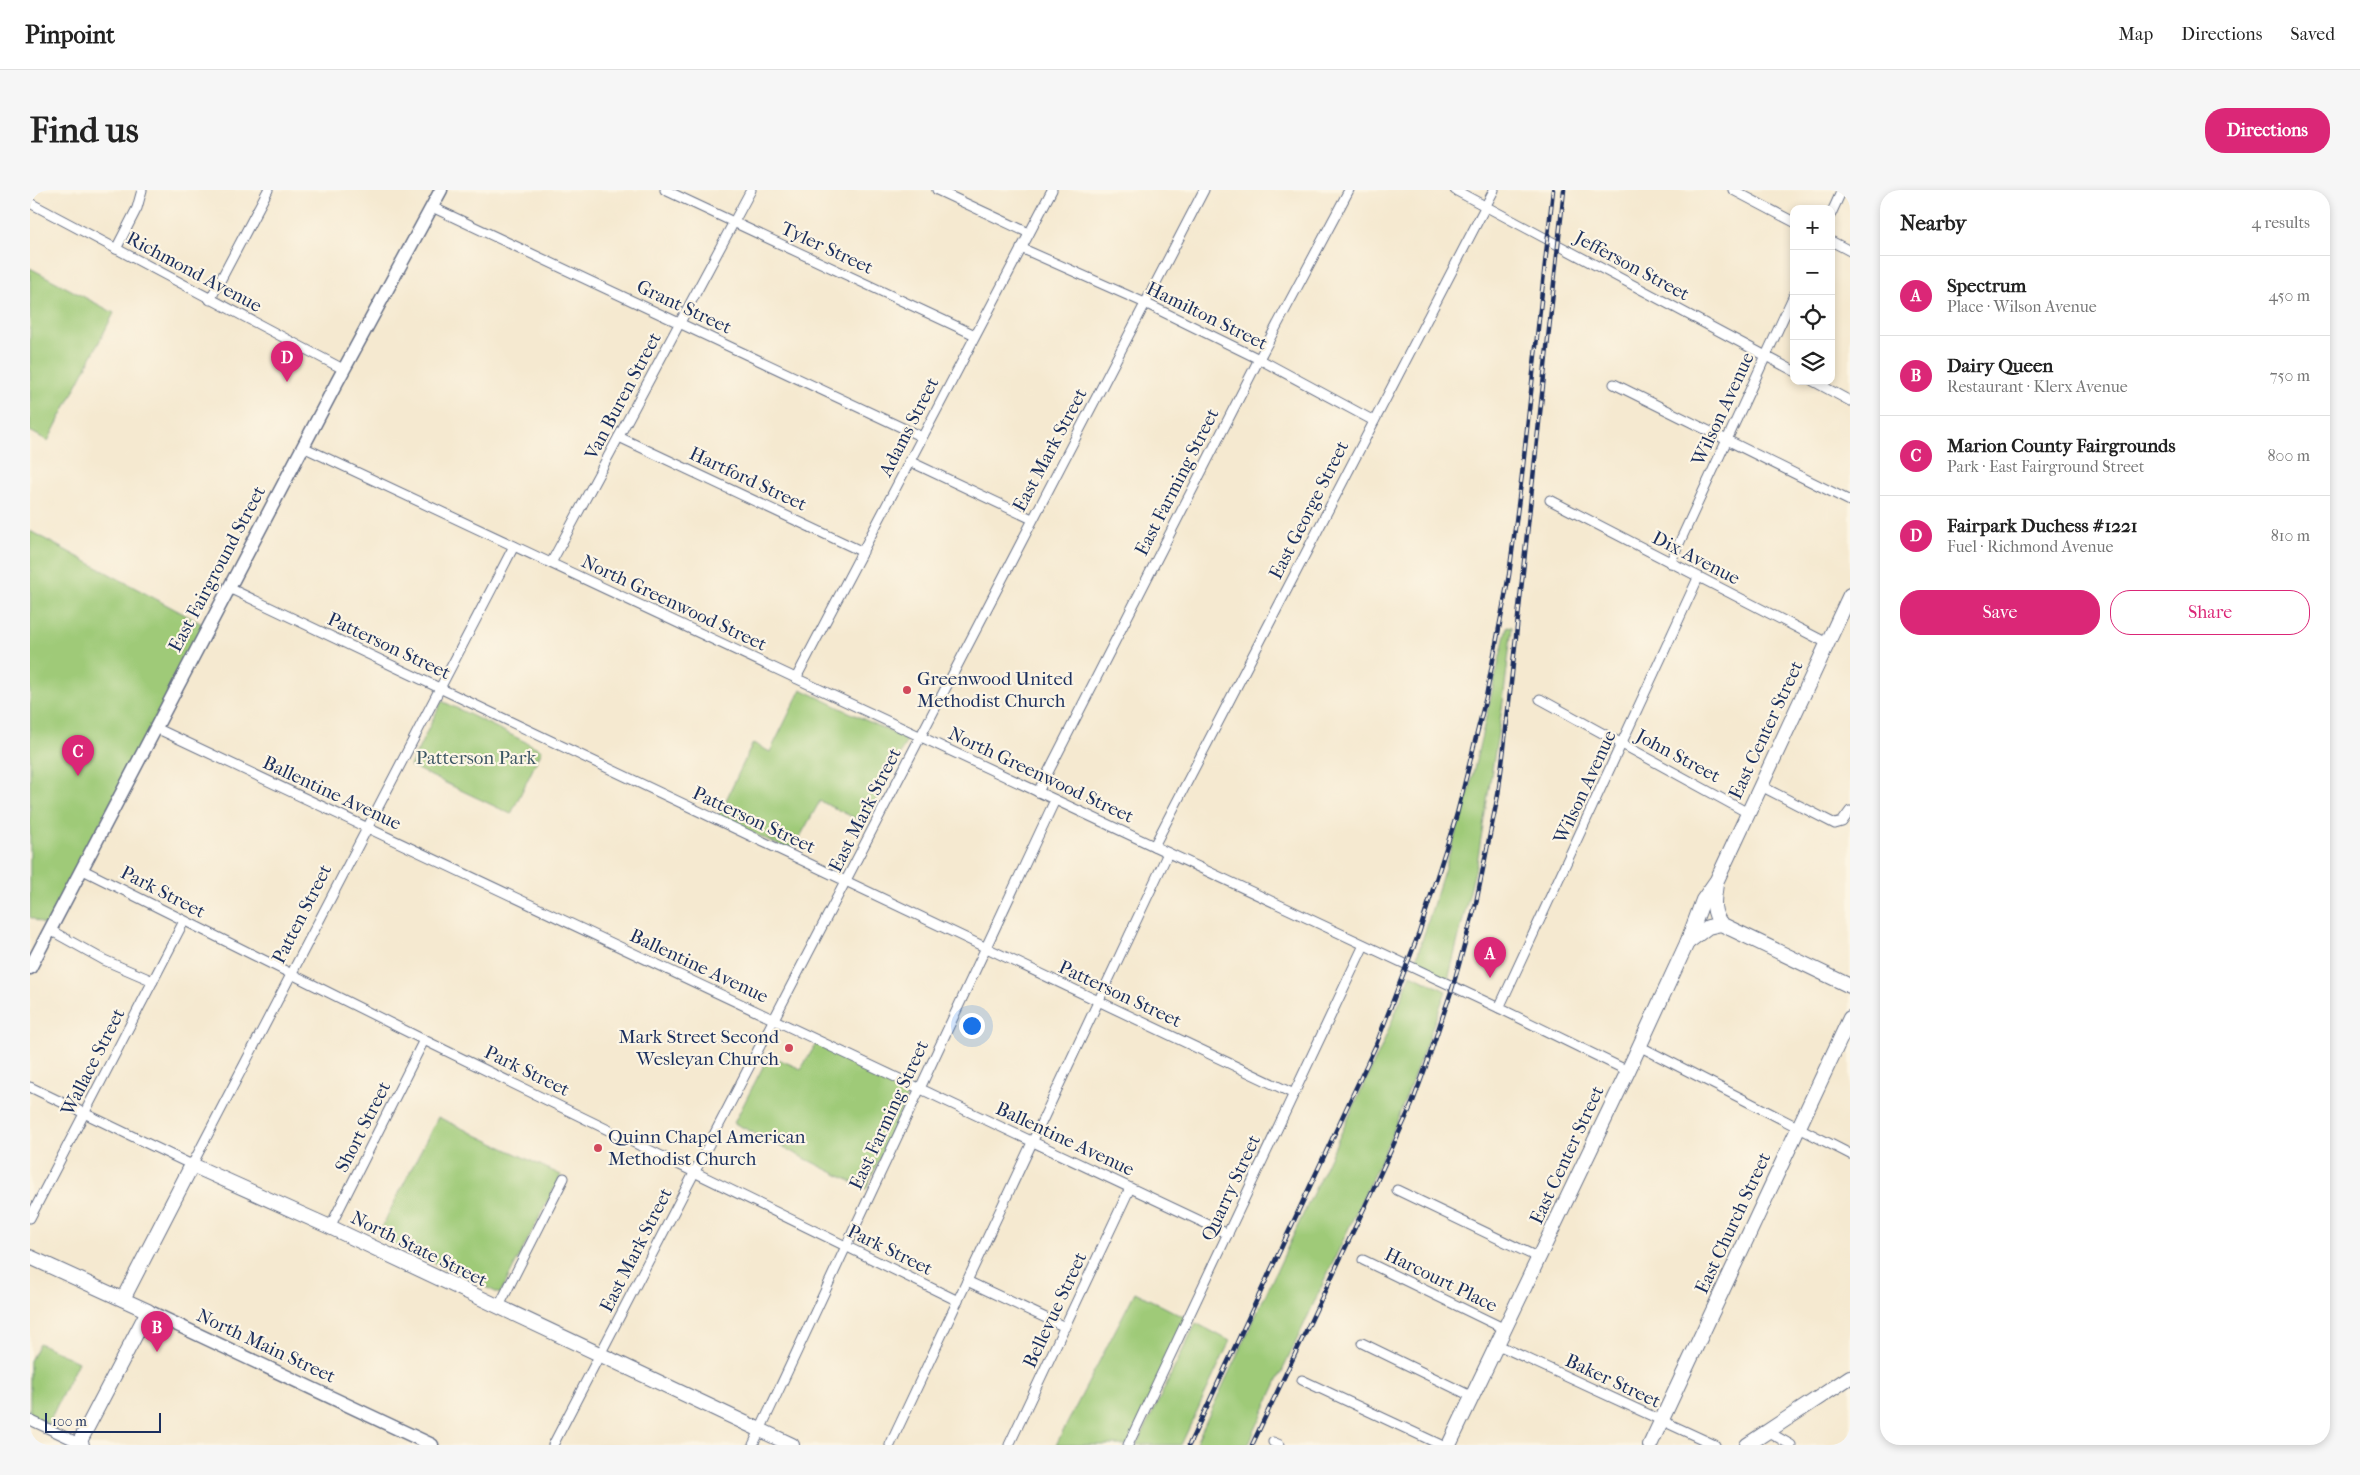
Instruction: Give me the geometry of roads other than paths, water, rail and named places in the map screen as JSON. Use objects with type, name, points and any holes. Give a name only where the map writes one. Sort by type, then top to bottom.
[{"type":"main road","name":"East Center Street","points":[[1450,1445],[1628,1071],[1686,943],[1703,900],[1717,880],[1850,595]]},
{"type":"main road","name":"East Center Street","points":[[1717,880],[1713,902],[1714,915],[1721,924]]},
{"type":"main road","points":[[1686,943],[1708,927],[1721,924],[1850,986]]},
{"type":"main road","name":"East Church Street","points":[[1650,1445],[1849,1021]]},
{"type":"main road","name":"North State Street","points":[[192,1165],[330,1227],[599,1356],[792,1445]]},
{"type":"main road","name":"Patten Street","points":[[122,1298],[192,1165]]},
{"type":"main road","name":"North Main Street","points":[[30,1257],[148,1311]]},
{"type":"main road","points":[[80,1444],[148,1311]]},
{"type":"main road","points":[[1746,1445],[1850,1377]]},
{"type":"street","points":[[116,249],[137,208],[142,190]]},
{"type":"street","points":[[210,300],[268,190]]},
{"type":"street","name":"East Fairground Street","points":[[30,968],[344,369],[441,190]]},
{"type":"street","name":"Tyler Street","points":[[665,190],[975,335]]},
{"type":"street","name":"Van Buren Street","points":[[551,563],[751,190]]},
{"type":"street","points":[[937,190],[1029,233]]},
{"type":"street","name":"Adams Street","points":[[796,678],[1052,190]]},
{"type":"street","name":"East Mark Street","points":[[553,1445],[1204,190]]},
{"type":"street","name":"East Farming Street","points":[[1038,792],[1259,359],[1349,190]]},
{"type":"street","name":"Jefferson Street","points":[[1455,190],[1790,369]]},
{"type":"street","name":"East George Street","points":[[1154,846],[1494,190]]},
{"type":"street","points":[[1733,190],[1790,220]]},
{"type":"street","points":[[1835,205],[1842,190]]},
{"type":"street","name":"Richmond Avenue","points":[[30,203],[210,300],[344,369]]},
{"type":"street","name":"Grant Street","points":[[432,207],[922,437]]},
{"type":"street","points":[[1835,243],[1850,251]]},
{"type":"street","name":"Hamilton Street","points":[[1021,248],[1145,303],[1259,359],[1374,421]]},
{"type":"street","name":"Wilson Avenue","points":[[1670,563],[1790,303]]},
{"type":"street","points":[[1614,384],[1850,501]]},
{"type":"street","points":[[1820,385],[1850,401]]},
{"type":"street","name":"Hartford Street","points":[[619,437],[863,552]]},
{"type":"street","name":"North Greenwood Street","points":[[303,447],[1499,1008],[1628,1071]]},
{"type":"street","points":[[910,461],[1032,519]]},
{"type":"street","name":"Dix Avenue","points":[[1550,500],[1827,644]]},
{"type":"street","name":"Patten Street","points":[[192,1165],[514,546]]},
{"type":"street","name":"Wilson Avenue","points":[[1499,1008],[1698,578]]},
{"type":"street","name":"Patterson Street","points":[[229,588],[1294,1094]]},
{"type":"street","name":"John Street","points":[[1540,699],[1748,813]]},
{"type":"street","name":"Ballentine Avenue","points":[[156,728],[1228,1234]]},
{"type":"street","points":[[1761,786],[1835,824],[1842,822],[1850,812]]},
{"type":"street","name":"East Farming Street","points":[[752,1445],[1055,800]]},
{"type":"street","points":[[890,1445],[1168,853]]},
{"type":"street","name":"Park Street","points":[[81,870],[958,1301]]},
{"type":"street","name":"Wallace Street","points":[[30,1218],[184,921]]},
{"type":"street","points":[[50,930],[104,960],[153,980]]},
{"type":"street","name":"Quarry Street","points":[[1128,1445],[1364,945]]},
{"type":"street","name":"Short Street","points":[[330,1227],[424,1040]]},
{"type":"street","points":[[1639,1046],[1850,1154]]},
{"type":"street","name":"North State Street","points":[[30,1087],[86,1112],[192,1165]]},
{"type":"street","points":[[498,1308],[564,1178]]},
{"type":"street","name":"Bellevue Street","points":[[1008,1445],[1130,1188]]},
{"type":"street","points":[[1397,1190],[1539,1258]]},
{"type":"street","name":"Harcourt Place","points":[[1363,1260],[1505,1329]]},
{"type":"street","points":[[967,1281],[1064,1327]]},
{"type":"street","name":"North Main Street","points":[[148,1311],[432,1445]]},
{"type":"street","points":[[1362,1343],[1473,1397]]},
{"type":"street","name":"Baker Street","points":[[1498,1345],[1715,1445]]},
{"type":"street","points":[[1302,1380],[1441,1445]]},
{"type":"street","points":[[30,1420],[80,1444]]},
{"type":"street","points":[[1767,1431],[1791,1445]]},
{"type":"railway","points":[[1189,1445],[1376,1045],[1419,933],[1457,814],[1486,697],[1509,575],[1522,475],[1553,190]]},
{"type":"railway","points":[[1252,1445],[1412,1104],[1453,986],[1476,903],[1498,795],[1504,748],[1564,190]]},
{"type":"place","name":"Fairpark Duchess #1221","points":[[287,382]]},
{"type":"place","name":"Greenwood United Methodist Church","points":[[907,690]]},
{"type":"place","name":"Marion County Fairgrounds","points":[[78,776]]},
{"type":"place","name":"Spectrum","points":[[1490,978]]},
{"type":"place","name":"Mark Street Second Wesleyan Church","points":[[789,1048]]},
{"type":"place","name":"Quinn Chapel American Methodist Church","points":[[598,1148]]},
{"type":"place","name":"Dairy Queen","points":[[157,1352]]},
{"type":"park label","name":"Patterson Park","points":[[476,758]]}]
